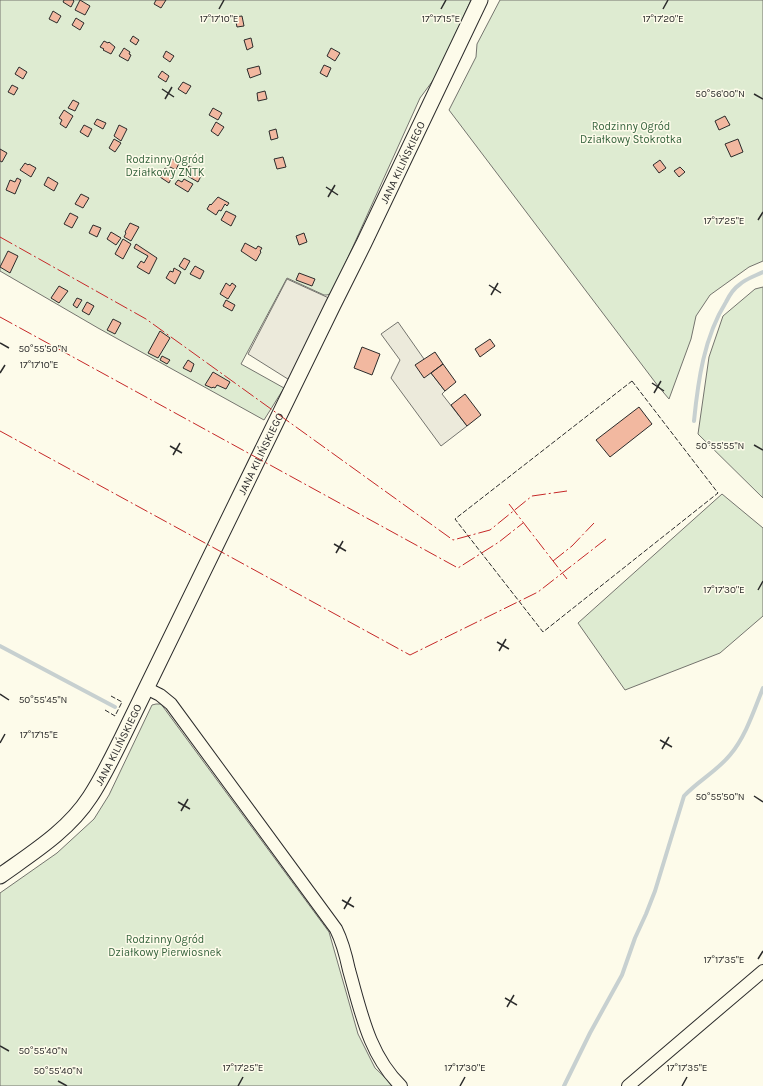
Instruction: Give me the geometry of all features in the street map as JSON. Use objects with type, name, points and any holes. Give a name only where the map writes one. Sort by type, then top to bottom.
[{"type":"street","name":"JANA KILIŃSKIEGO","points":[[0,876],[43,845],[84,806],[110,762],[364,243],[480,0]]},
{"type":"street","points":[[146,688],[160,695],[170,704],[336,929],[344,947],[364,1024],[372,1044],[387,1069],[401,1086]]},
{"type":"street","points":[[628,1086],[763,971]]},
{"type":"green space","name":"Rodzinny Ogród Działkowy ZNTK","points":[[0,0],[471,0],[437,75],[420,98],[332,293],[324,295],[287,278],[241,364],[284,388],[264,420],[98,328],[0,271]]},
{"type":"green space","name":"Rodzinny Ogród Działkowy Stokrotka","points":[[500,0],[763,0],[763,261],[749,267],[710,295],[696,316],[691,339],[669,399],[449,110],[476,57],[477,44]]},
{"type":"green space","points":[[763,287],[763,498],[698,434],[709,357],[723,316],[755,289]]},
{"type":"green space","points":[[722,494],[763,528],[763,616],[720,653],[625,690],[578,623]]},
{"type":"green space","name":"Rodzinny Ogród Działkowy Pierwiosnek","points":[[161,704],[329,932],[358,1034],[375,1068],[394,1086],[0,1086],[0,893],[57,853],[94,819],[109,795],[152,705]]},
{"type":"shaded area","points":[[287,279],[331,299],[291,381],[248,354]]},
{"type":"shaded area","points":[[398,322],[424,359],[431,373],[445,391],[442,394],[467,426],[441,446],[391,378],[400,360],[381,334]]},
{"type":"building","points":[[64,0],[74,1],[71,7],[63,2]]},
{"type":"building","points":[[80,0],[90,6],[85,15],[75,10]]},
{"type":"building","points":[[156,0],[166,0],[161,8],[154,4]]},
{"type":"building","points":[[53,11],[61,16],[57,23],[49,19]]},
{"type":"building","points":[[242,16],[244,26],[237,27],[235,17]]},
{"type":"building","points":[[76,18],[84,23],[80,30],[72,25]]},
{"type":"building","points":[[133,36],[139,40],[136,45],[130,41]]},
{"type":"building","points":[[251,38],[253,47],[247,50],[244,40]]},
{"type":"building","points":[[104,41],[109,42],[115,47],[111,54],[100,47]]},
{"type":"building","points":[[124,48],[130,52],[129,54],[131,55],[128,61],[119,56]]},
{"type":"building","points":[[331,48],[340,53],[335,61],[327,56]]},
{"type":"building","points":[[166,51],[174,56],[170,62],[163,57]]},
{"type":"building","points":[[324,65],[331,68],[327,77],[320,73]]},
{"type":"building","points":[[259,66],[261,74],[250,78],[247,69]]},
{"type":"building","points":[[19,67],[27,72],[23,79],[15,74]]},
{"type":"building","points":[[162,71],[169,76],[166,82],[158,77]]},
{"type":"building","points":[[183,82],[191,86],[186,94],[178,89]]},
{"type":"building","points":[[12,85],[18,88],[14,95],[8,92]]},
{"type":"building","points":[[265,91],[267,99],[258,101],[257,93]]},
{"type":"building","points":[[73,100],[79,103],[75,111],[68,108]]},
{"type":"building","points":[[213,108],[222,113],[218,120],[209,115]]},
{"type":"building","points":[[64,110],[73,116],[66,128],[60,124],[62,120],[59,118]]},
{"type":"building","points":[[725,116],[730,125],[719,130],[715,121]]},
{"type":"building","points":[[97,119],[106,123],[103,129],[94,124]]},
{"type":"building","points":[[216,122],[224,127],[218,136],[211,131]]},
{"type":"building","points":[[84,125],[92,129],[88,137],[80,132]]},
{"type":"building","points":[[119,125],[127,129],[121,141],[114,136]]},
{"type":"building","points":[[276,129],[278,138],[271,140],[269,131]]},
{"type":"building","points":[[114,139],[121,143],[115,152],[109,148]]},
{"type":"building","points":[[738,139],[743,152],[731,157],[725,144]]},
{"type":"building","points":[[0,149],[7,153],[2,162],[0,161]]},
{"type":"building","points":[[283,157],[286,167],[277,169],[274,159]]},
{"type":"building","points":[[172,159],[179,163],[176,170],[168,166]]},
{"type":"building","points":[[660,160],[666,168],[659,173],[653,165]]},
{"type":"building","points":[[25,163],[36,168],[31,177],[20,170]]},
{"type":"building","points":[[189,166],[201,171],[200,173],[202,174],[198,182],[184,174]]},
{"type":"building","points":[[680,167],[685,172],[679,177],[674,171]]},
{"type":"building","points":[[165,168],[174,173],[169,183],[160,177]]},
{"type":"building","points":[[48,177],[58,183],[54,191],[44,185]]},
{"type":"building","points":[[17,178],[21,180],[15,194],[6,190],[10,180],[15,182]]},
{"type":"building","points":[[184,179],[193,184],[188,192],[175,184],[178,180],[182,182]]},
{"type":"building","points":[[81,194],[89,198],[83,208],[75,204]]},
{"type":"building","points":[[218,197],[229,203],[227,206],[225,204],[221,211],[219,210],[216,215],[207,209]]},
{"type":"building","points":[[226,211],[236,216],[231,226],[221,220]]},
{"type":"building","points":[[70,213],[78,217],[72,228],[64,224]]},
{"type":"building","points":[[130,223],[139,227],[131,241],[124,237]]},
{"type":"building","points":[[93,225],[101,228],[97,237],[89,233]]},
{"type":"building","points":[[111,232],[121,238],[116,245],[107,239]]},
{"type":"building","points":[[304,233],[307,242],[299,245],[296,236]]},
{"type":"building","points":[[123,239],[131,244],[123,259],[115,254]]},
{"type":"building","points":[[245,243],[256,249],[258,246],[262,248],[256,261],[241,251]]},
{"type":"building","points":[[136,244],[157,258],[149,274],[137,267],[141,261],[144,263],[148,256],[134,248]]},
{"type":"building","points":[[8,251],[18,256],[10,273],[0,267]]},
{"type":"building","points":[[184,258],[190,261],[185,270],[179,266]]},
{"type":"building","points":[[195,266],[204,271],[200,279],[190,274]]},
{"type":"building","points":[[174,268],[181,272],[175,284],[166,278],[170,271],[173,272]]},
{"type":"building","points":[[299,273],[315,279],[312,286],[296,280]]},
{"type":"building","points":[[226,283],[230,286],[232,283],[236,286],[228,299],[220,294]]},
{"type":"building","points":[[59,286],[68,291],[59,303],[51,298]]},
{"type":"building","points":[[77,298],[82,300],[77,308],[73,305]]},
{"type":"building","points":[[226,300],[235,305],[232,311],[223,306]]},
{"type":"building","points":[[87,302],[94,306],[89,315],[82,311]]},
{"type":"building","points":[[113,319],[121,323],[115,334],[107,330]]},
{"type":"building","points":[[160,331],[170,338],[158,358],[148,353]]},
{"type":"building","points":[[490,339],[495,346],[480,357],[475,349]]},
{"type":"building","points":[[362,347],[380,354],[372,375],[354,368]]},
{"type":"building","points":[[435,352],[443,364],[424,378],[415,365]]},
{"type":"building","points":[[162,356],[170,360],[167,364],[160,360]]},
{"type":"building","points":[[188,360],[194,364],[191,372],[183,368]]},
{"type":"building","points":[[443,364],[456,382],[445,391],[431,373]]},
{"type":"building","points":[[213,372],[230,382],[226,389],[217,385],[215,388],[212,388],[205,385]]},
{"type":"building","points":[[465,394],[481,415],[467,426],[451,405]]},
{"type":"building","points":[[639,407],[652,424],[610,457],[596,440]]},
{"type":"waterway","points":[[694,421],[703,360],[707,344],[718,316],[735,288],[744,281],[763,272]]},
{"type":"waterway","points":[[0,646],[115,707]]},
{"type":"waterway","points":[[564,1086],[590,1033],[622,975],[635,938],[655,891],[684,796],[725,761],[736,748],[749,723],[763,688]]},
{"type":"fence","points":[[632,381],[718,493],[543,632],[455,519],[632,381]]},
{"type":"fence","points":[[105,710],[115,716],[122,702],[111,696]]},
{"type":"power","points":[[0,237],[146,319],[453,540],[490,530],[532,496],[567,491]]},
{"type":"power","points":[[0,317],[458,568],[499,542],[523,523]]},
{"type":"power","points":[[0,431],[410,655],[538,592],[606,539]]},
{"type":"power","points":[[509,504],[567,579]]},
{"type":"power","points":[[553,561],[572,546],[594,523]]}]
